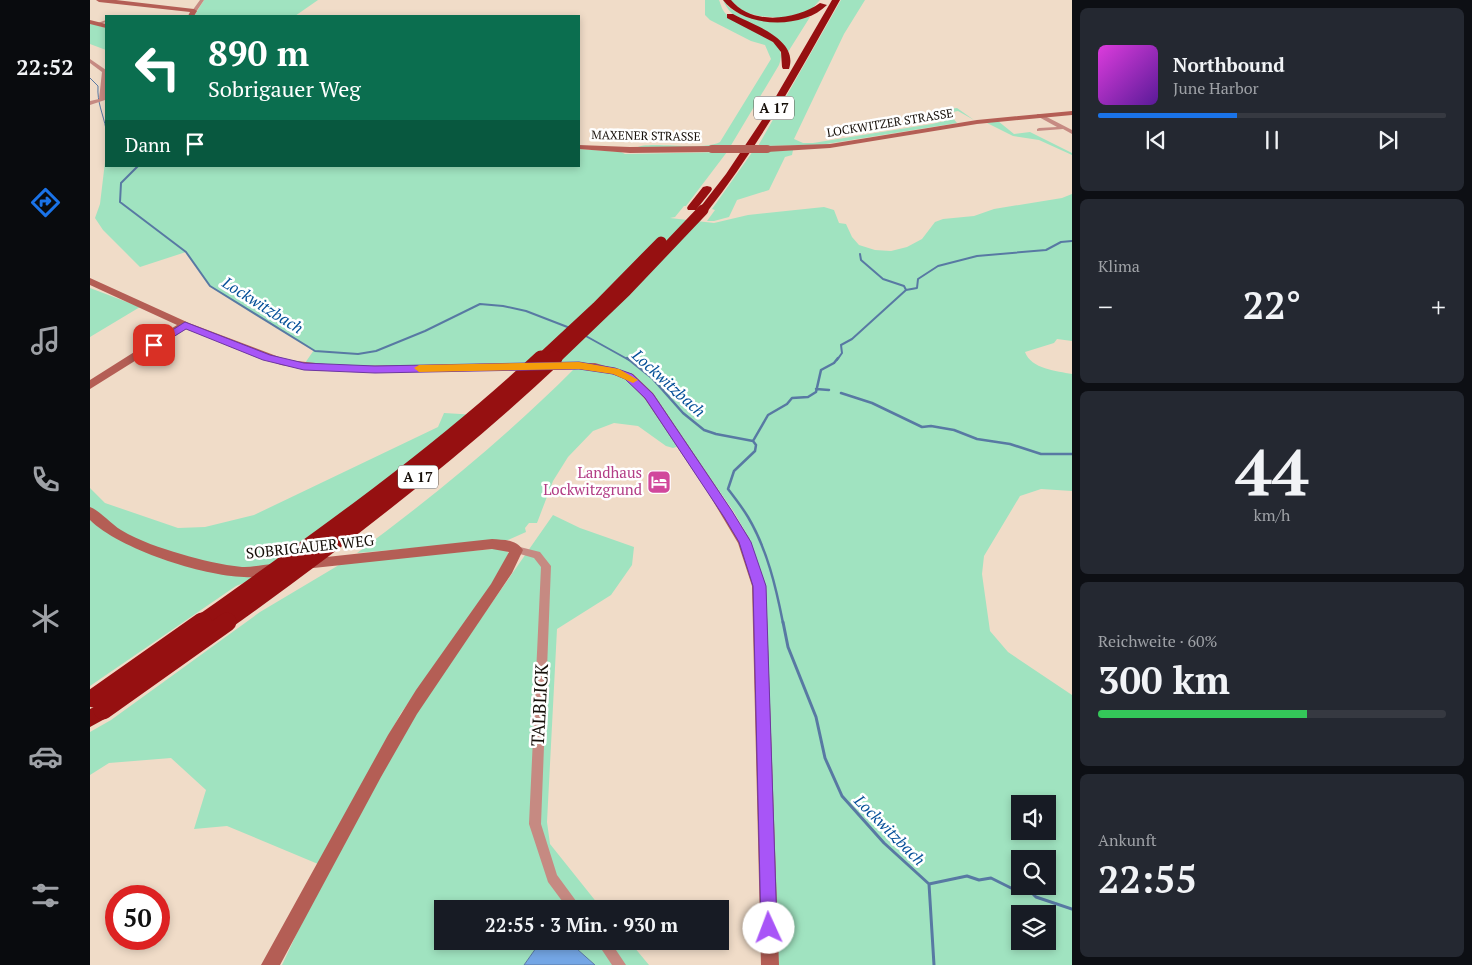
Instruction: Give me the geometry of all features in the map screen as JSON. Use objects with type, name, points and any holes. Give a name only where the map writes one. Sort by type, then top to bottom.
[{"type":"highway","points":[[721,0],[726,12],[730,16],[783,46],[786,68]]},
{"type":"highway","points":[[727,0],[731,6],[742,13],[774,19],[799,17],[825,2]]},
{"type":"highway","name":"A 17","points":[[698,209],[730,176],[769,118],[836,0]]},
{"type":"highway","points":[[814,20],[825,2]]},
{"type":"highway","name":"A 17","points":[[94,707],[315,558],[466,439],[593,324],[671,246],[698,209],[743,139],[793,54]]},
{"type":"street","points":[[99,0],[192,14],[202,0]]},
{"type":"street","points":[[90,61],[105,72],[102,100],[90,103]]},
{"type":"street","name":"LOCKWITZER STRASSE","points":[[712,150],[830,146],[962,124],[1039,115],[1072,114]]},
{"type":"street","points":[[1039,115],[1072,132]]},
{"type":"street","points":[[1039,130],[1072,127]]},
{"type":"street","name":"MAXENER STRASSE","points":[[580,147],[630,150],[712,150]]},
{"type":"street","points":[[90,281],[101,288],[138,302],[185,325],[267,357],[304,366],[344,370],[595,366],[629,376],[649,396],[711,488],[744,542],[759,586],[770,965]]},
{"type":"street","points":[[90,385],[185,325]]},
{"type":"street","name":"SOBRIGAUER WEG","points":[[90,512],[97,521],[149,550],[242,572],[492,544],[508,545],[516,550]]},
{"type":"street","points":[[270,965],[308,900],[387,750],[414,706],[467,632],[506,572],[516,550]]},
{"type":"street","name":"TALBLICK","points":[[516,550],[537,555],[546,566],[535,824],[552,878],[569,900]]},
{"type":"street","points":[[609,950],[620,965]]},
{"type":"green space","points":[[204,0],[318,0],[296,15],[195,15]]},
{"type":"green space","points":[[705,0],[719,0],[725,12],[733,20],[772,39],[778,45],[781,54],[779,65],[730,147],[636,148],[652,145],[701,146],[720,142],[771,59],[765,45],[751,41],[710,20],[705,15]]},
{"type":"green space","points":[[723,0],[733,10],[753,17],[810,17],[788,52],[774,38],[737,18]]},
{"type":"green space","points":[[730,0],[820,0],[810,11],[782,18],[759,16],[744,12]]},
{"type":"green space","points":[[841,0],[865,0],[844,34],[794,139],[803,143],[813,143],[932,124],[953,119],[944,110],[957,108],[974,120],[958,111],[953,112],[952,117],[957,123],[820,145],[758,146]]},
{"type":"green space","points":[[90,23],[105,28],[105,50],[90,44]]},
{"type":"green space","points":[[998,121],[1014,134],[1030,132],[1072,153],[1072,155],[1039,140],[1013,136],[987,123]]},
{"type":"green space","points":[[580,149],[621,152],[625,154],[727,152],[686,206],[675,217],[670,218],[714,223],[748,215],[824,207],[834,210],[839,223],[846,224],[852,237],[859,245],[875,250],[891,251],[907,247],[922,239],[935,222],[943,219],[974,216],[994,209],[1062,198],[1072,194],[1072,341],[1057,339],[1054,343],[1025,352],[1028,358],[1039,366],[1072,374],[1072,491],[1041,489],[1020,496],[984,556],[982,574],[990,631],[1008,652],[1072,695],[1072,965],[776,965],[750,540],[734,512],[687,445],[632,375],[618,369],[583,364],[372,367],[305,363],[314,350],[210,286],[186,252],[140,267],[103,230],[95,218],[100,204],[105,162],[105,167],[580,167]]},
{"type":"green space","points":[[793,150],[792,155],[785,157],[769,190],[737,200],[729,217],[707,221],[715,210],[712,209],[753,151]]},
{"type":"green space","points":[[90,288],[140,307],[90,337]]},
{"type":"green space","points":[[522,369],[533,370],[492,406],[309,547],[279,567],[245,570],[239,575],[268,573],[236,586],[90,686],[90,488],[105,503],[178,528],[205,527],[254,515],[438,427],[444,413],[477,415]]},
{"type":"green space","points":[[574,369],[612,373],[632,384],[654,409],[679,446],[673,448],[666,446],[638,426],[614,423],[593,431],[568,457],[553,481],[537,523],[529,523],[525,528],[526,532],[508,540],[357,553],[469,465],[523,418]]},
{"type":"green space","points":[[553,515],[580,528],[634,547],[632,565],[611,595],[557,629],[547,822],[550,844],[595,900],[434,900],[434,950],[535,950],[524,965],[282,965],[312,901],[417,710]]},
{"type":"green space","points":[[505,548],[509,554],[479,607],[401,713],[318,864],[227,826],[194,829],[206,790],[171,758],[109,763],[90,775],[90,732],[111,720],[260,612],[344,562]]},
{"type":"green space","points":[[578,950],[636,950],[649,965],[595,965]]},
{"type":"water","points":[[535,950],[578,950],[595,965],[524,965]]},
{"type":"waterway","name":"Lockwitzbach","points":[[90,78],[98,86],[99,103],[105,125]]},
{"type":"waterway","name":"Lockwitzbach","points":[[137,167],[121,183],[120,202],[186,252],[210,286],[315,351],[358,354],[376,351],[425,331],[480,304],[526,311],[570,328]]},
{"type":"waterway","points":[[906,290],[917,288],[918,279],[938,266],[977,256],[1046,250],[1061,242],[1072,241]]},
{"type":"waterway","points":[[860,254],[861,260],[883,279],[904,286],[906,290]]},
{"type":"waterway","points":[[837,360],[842,353],[841,345],[852,339],[906,290]]},
{"type":"waterway","name":"Lockwitzbach","points":[[584,335],[629,360]]},
{"type":"waterway","name":"Lockwitzbach","points":[[627,358],[652,378],[683,413],[704,430],[753,441]]},
{"type":"waterway","points":[[817,389],[821,370],[834,363],[838,358]]},
{"type":"waterway","points":[[753,441],[768,415],[787,404],[792,398],[808,397],[816,392],[817,389]]},
{"type":"waterway","points":[[817,389],[829,390]]},
{"type":"waterway","points":[[841,393],[872,403],[922,427],[931,426],[954,430],[977,439],[1010,444],[1041,454],[1072,454]]},
{"type":"waterway","name":"Lockwitzbach","points":[[753,441],[756,445],[755,451],[734,471],[728,489],[755,529],[766,555],[783,623]]},
{"type":"waterway","name":"Lockwitzbach","points":[[783,622],[788,647],[816,717],[825,758],[842,796],[884,843],[929,884]]},
{"type":"waterway","points":[[929,884],[967,876],[979,880],[991,878],[1011,888],[1031,892],[1036,897],[1072,909]]},
{"type":"waterway","name":"Lockwitzbach","points":[[929,884],[934,965]]},
{"type":"slow traffic","points":[[419,368],[579,365],[595,366],[615,371],[629,376],[633,380]]},
{"type":"place","name":"Landhaus Lockwitzgrund","points":[[659,482]]},
{"type":"route","points":[[154,345],[185,325],[285,363],[319,368],[375,370],[579,365],[595,366],[615,371],[629,376],[637,383],[649,396],[728,514],[744,542],[759,586],[769,928]]}]
